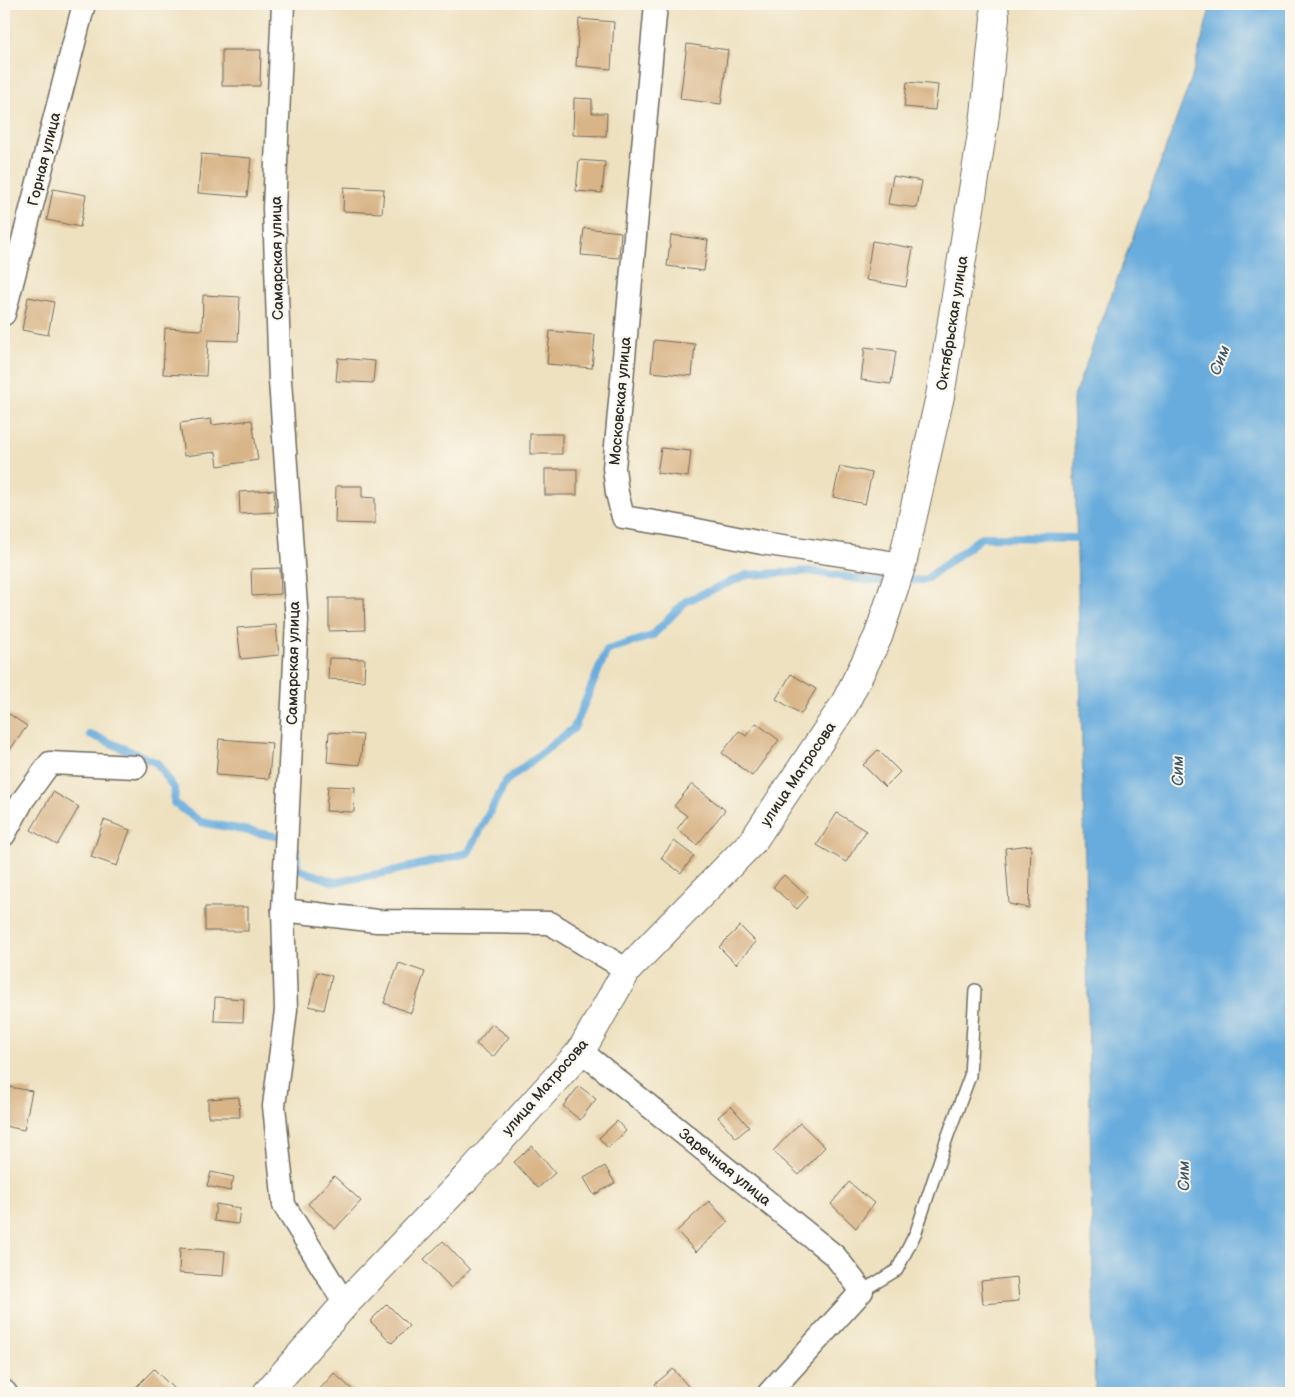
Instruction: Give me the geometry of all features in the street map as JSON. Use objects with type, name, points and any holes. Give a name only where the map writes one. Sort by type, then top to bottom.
[{"type":"main road","name":"Октябрьская улица","points":[[878,637],[902,564],[940,396],[985,115],[995,18],[994,4]]},
{"type":"main road","name":"улица Матросова","points":[[266,1393],[344,1304],[466,1178],[580,1051],[627,970],[753,841],[844,705],[878,637]]},
{"type":"street","name":"Горная улица","points":[[4,314],[84,4]]},
{"type":"street","name":"Самарская улица","points":[[283,4],[274,208],[280,381],[297,620],[283,910],[286,1010],[274,1106],[284,1205],[344,1304]]},
{"type":"street","name":"Московская улица","points":[[656,4],[614,468],[617,493],[623,517],[762,543],[902,564]]},
{"type":"street","points":[[4,835],[23,800],[50,763],[136,767]]},
{"type":"street","points":[[283,910],[377,920],[550,923],[627,970]]},
{"type":"street","name":"Заречная улица","points":[[580,1051],[834,1256],[862,1291]]},
{"type":"street","points":[[769,1393],[862,1291]]},
{"type":"lane","points":[[862,1291],[897,1270],[916,1232],[970,1076],[975,990]]},
{"type":"water","name":"Сим","points":[[1211,4],[1291,4],[1291,1393],[1095,1393],[1086,901],[1073,399],[1192,77]]},
{"type":"building","points":[[579,19],[614,22],[611,69],[576,66]]},
{"type":"building","points":[[687,44],[728,50],[721,104],[680,99]]},
{"type":"building","points":[[222,50],[261,50],[260,86],[222,86]]},
{"type":"building","points":[[907,82],[938,85],[935,110],[904,107]]},
{"type":"building","points":[[574,98],[592,99],[592,113],[607,113],[606,136],[573,135]]},
{"type":"building","points":[[201,154],[251,158],[247,197],[198,193]]},
{"type":"building","points":[[579,160],[605,162],[602,193],[576,191]]},
{"type":"building","points":[[893,176],[922,181],[917,208],[888,204]]},
{"type":"building","points":[[344,187],[384,189],[382,213],[343,211]]},
{"type":"building","points":[[53,189],[86,195],[80,227],[47,220]]},
{"type":"building","points":[[584,228],[621,232],[619,258],[581,255]]},
{"type":"building","points":[[671,235],[708,240],[704,271],[667,266]]},
{"type":"building","points":[[872,241],[913,248],[906,287],[866,280]]},
{"type":"building","points":[[203,295],[240,297],[238,341],[208,340],[206,376],[163,374],[165,328],[202,330]]},
{"type":"building","points":[[28,297],[54,302],[48,335],[22,330]]},
{"type":"building","points":[[550,331],[595,335],[592,368],[547,364]]},
{"type":"building","points":[[654,340],[695,344],[692,376],[651,372]]},
{"type":"building","points":[[865,347],[896,351],[891,384],[861,380]]},
{"type":"building","points":[[338,358],[375,361],[373,383],[336,381]]},
{"type":"building","points":[[211,419],[212,425],[252,420],[258,460],[218,466],[216,452],[184,456],[180,423]]},
{"type":"building","points":[[530,434],[562,434],[562,454],[530,454]]},
{"type":"building","points":[[661,448],[691,451],[688,477],[657,473]]},
{"type":"building","points":[[840,466],[872,473],[865,504],[833,497]]},
{"type":"building","points":[[545,469],[577,469],[577,495],[545,495]]},
{"type":"building","points":[[336,486],[362,486],[362,497],[375,498],[375,524],[335,523]]},
{"type":"building","points":[[274,490],[275,512],[240,514],[239,492]]},
{"type":"building","points":[[280,568],[281,594],[252,596],[251,569]]},
{"type":"building","points":[[329,598],[364,598],[365,630],[329,631]]},
{"type":"building","points":[[276,625],[279,655],[241,659],[237,628]]},
{"type":"building","points":[[329,658],[365,659],[364,681],[328,679]]},
{"type":"building","points":[[791,674],[816,689],[801,714],[776,699]]},
{"type":"building","points":[[6,712],[27,726],[7,754],[4,753],[4,715]]},
{"type":"building","points":[[756,723],[779,740],[752,776],[722,753],[739,731],[746,736]]},
{"type":"building","points":[[329,732],[363,735],[360,765],[327,762]]},
{"type":"building","points":[[219,739],[272,743],[269,779],[216,775]]},
{"type":"building","points":[[878,750],[900,772],[885,787],[863,765]]},
{"type":"building","points":[[692,784],[725,810],[697,845],[677,829],[687,816],[674,806]]},
{"type":"building","points":[[328,786],[355,787],[354,812],[326,811]]},
{"type":"building","points":[[53,792],[79,807],[57,845],[31,830]]},
{"type":"building","points":[[837,813],[866,831],[846,862],[817,845]]},
{"type":"building","points":[[104,820],[130,830],[117,866],[91,857]]},
{"type":"building","points":[[674,841],[694,856],[681,873],[661,858]]},
{"type":"building","points":[[1031,845],[1029,908],[1009,904],[1005,848]]},
{"type":"building","points":[[784,875],[808,897],[797,909],[773,887]]},
{"type":"building","points":[[205,907],[248,907],[248,931],[205,931]]},
{"type":"building","points":[[740,926],[756,942],[736,964],[719,947]]},
{"type":"building","points":[[399,963],[425,972],[411,1013],[384,1003]]},
{"type":"building","points":[[317,972],[332,976],[324,1010],[309,1006]]},
{"type":"building","points":[[215,997],[244,999],[243,1022],[214,1021]]},
{"type":"building","points":[[492,1024],[509,1037],[493,1057],[476,1044]]},
{"type":"building","points":[[4,1086],[32,1091],[24,1130],[4,1126]]},
{"type":"building","points":[[579,1086],[596,1099],[580,1120],[563,1106]]},
{"type":"building","points":[[239,1097],[240,1117],[208,1117],[208,1099]]},
{"type":"building","points":[[731,1106],[749,1127],[736,1138],[718,1117]]},
{"type":"building","points":[[617,1121],[626,1131],[608,1148],[599,1138]]},
{"type":"building","points":[[800,1123],[825,1147],[799,1175],[773,1151]]},
{"type":"building","points":[[532,1146],[555,1173],[538,1188],[514,1162]]},
{"type":"building","points":[[605,1166],[615,1183],[594,1195],[584,1178]]},
{"type":"building","points":[[211,1172],[234,1177],[230,1191],[207,1186]]},
{"type":"building","points":[[334,1176],[361,1201],[335,1229],[308,1204]]},
{"type":"building","points":[[849,1182],[874,1203],[856,1228],[831,1204]]},
{"type":"building","points":[[709,1201],[728,1222],[696,1252],[677,1231]]},
{"type":"building","points":[[216,1204],[240,1208],[238,1224],[214,1221]]},
{"type":"building","points":[[443,1241],[470,1270],[451,1288],[424,1259]]},
{"type":"building","points":[[180,1248],[225,1251],[223,1276],[179,1273]]},
{"type":"building","points":[[1017,1277],[1019,1301],[983,1304],[981,1281]]},
{"type":"building","points":[[387,1304],[409,1326],[392,1343],[370,1321]]},
{"type":"building","points":[[154,1369],[178,1393],[130,1393]]},
{"type":"building","points":[[673,1369],[694,1393],[663,1393],[655,1384]]},
{"type":"building","points":[[334,1373],[356,1393],[323,1393],[319,1390]]},
{"type":"waterway","points":[[296,850],[297,869],[335,882],[389,872],[468,853],[506,781],[574,728],[607,650],[652,636],[686,601],[747,575],[809,571],[870,581],[925,580],[982,537],[1085,538]]},
{"type":"waterway","points":[[90,734],[157,763],[175,790],[174,803],[201,822],[285,838]]}]
